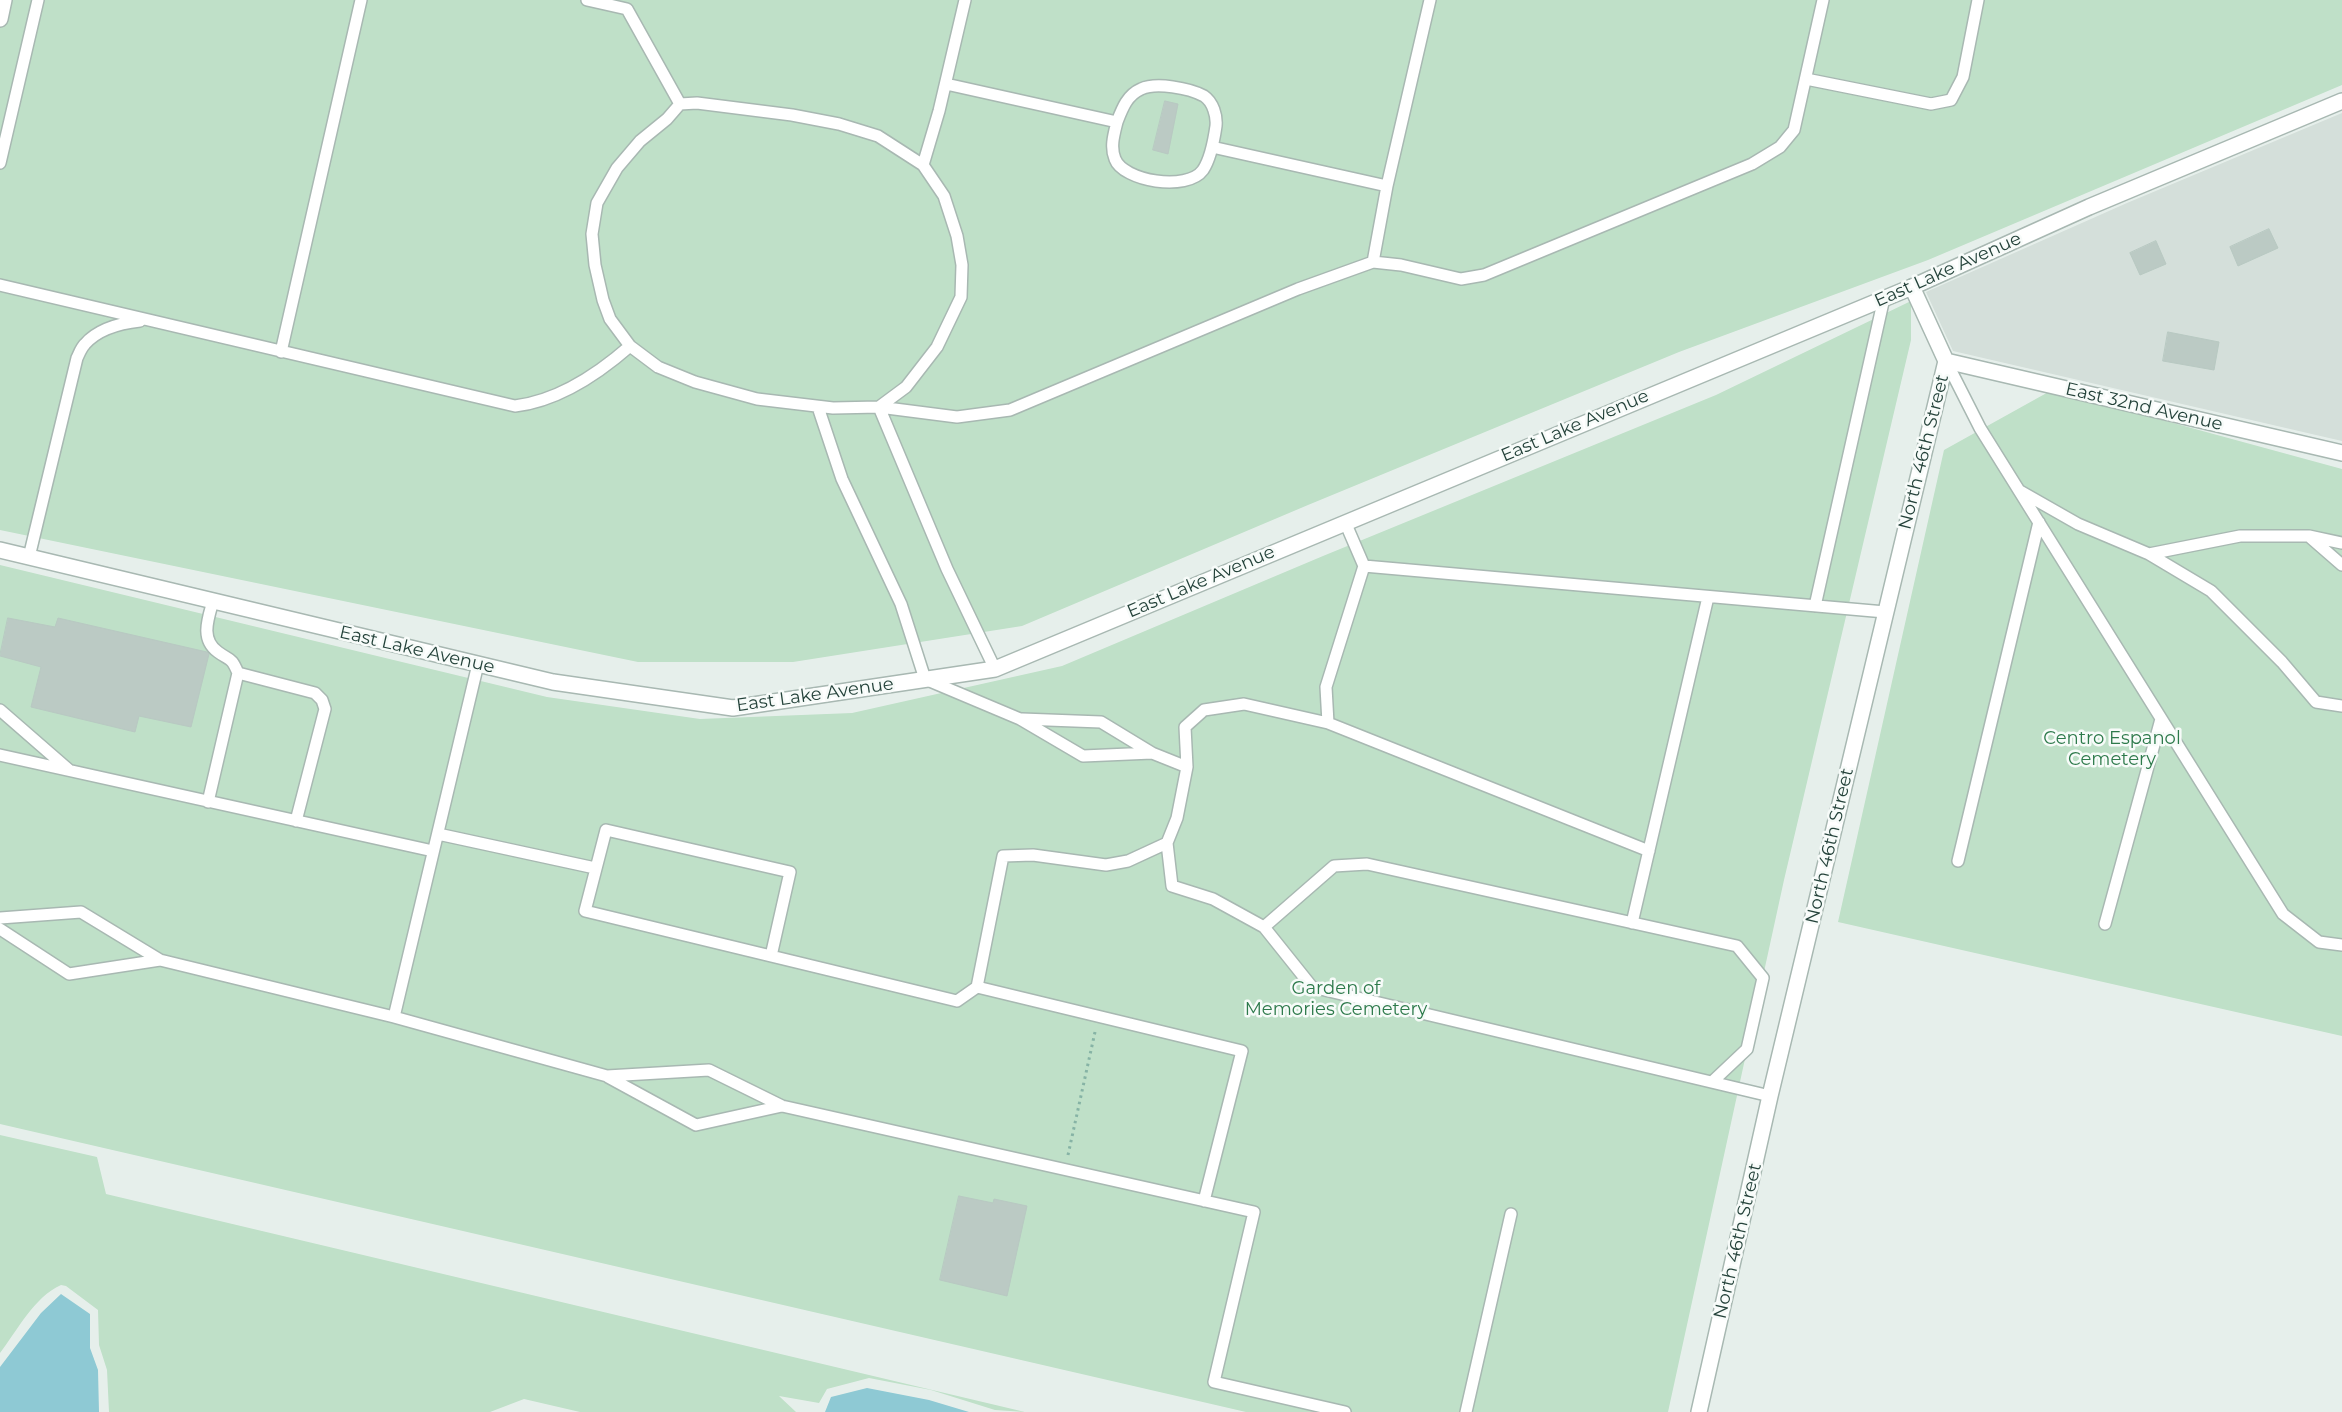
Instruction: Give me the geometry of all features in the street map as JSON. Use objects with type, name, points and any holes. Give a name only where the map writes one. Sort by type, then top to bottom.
[{"type":"street","points":[[0,19],[4,0]]},
{"type":"street","name":"East Lake Avenue","points":[[0,550],[553,682],[733,708],[995,669],[1912,287],[2089,207],[2342,101]]},
{"type":"street","name":"North 46th Street","points":[[1699,1412],[1770,1096],[1946,361],[1912,287]]},
{"type":"street","name":"East 32nd Avenue","points":[[1946,361],[2342,452]]},
{"type":"lane","points":[[0,163],[38,0]]},
{"type":"lane","points":[[281,352],[361,0]]},
{"type":"lane","points":[[587,0],[628,5],[680,104]]},
{"type":"lane","points":[[924,165],[946,84],[965,0]]},
{"type":"lane","points":[[1373,262],[1387,186],[1430,0]]},
{"type":"lane","points":[[878,407],[906,387],[937,347],[961,297],[962,265],[957,236],[944,196],[924,165],[878,136],[839,124],[736,106],[696,103],[680,104],[667,119],[640,141],[617,168],[597,203],[592,234],[595,265],[603,300],[610,319],[630,346],[658,366],[695,382],[757,399],[833,408],[878,407],[957,417],[1010,410],[1298,289],[1373,262],[1401,265],[1461,279],[1484,275],[1752,164],[1780,147],[1794,130],[1823,0]]},
{"type":"lane","points":[[1806,79],[1930,104],[1951,100],[1963,77],[1978,0]]},
{"type":"lane","points":[[946,84],[1117,122]]},
{"type":"lane","points":[[1155,84],[1205,97],[1214,108],[1216,124],[1212,147],[1202,171],[1188,181],[1170,183],[1130,174],[1115,161],[1112,142],[1117,122],[1126,101],[1139,89],[1155,84]]},
{"type":"lane","points":[[1212,147],[1387,186]]},
{"type":"lane","points":[[0,285],[515,406],[534,404],[571,388],[630,346]]},
{"type":"lane","points":[[1816,606],[1884,298]]},
{"type":"lane","points":[[29,557],[76,358],[85,344],[120,323],[150,320]]},
{"type":"lane","points":[[1946,361],[1980,428],[2283,914],[2319,942],[2342,945]]},
{"type":"lane","points":[[818,407],[842,479],[901,604],[925,679],[1020,719],[1083,756],[1152,753]]},
{"type":"lane","points":[[878,407],[947,570],[995,669]]},
{"type":"lane","points":[[2019,490],[2078,524],[2149,554],[2212,591],[2282,662],[2316,702],[2342,706]]},
{"type":"lane","points":[[1328,722],[1326,687],[1364,566],[1345,522]]},
{"type":"lane","points":[[1958,862],[2039,522]]},
{"type":"lane","points":[[2149,554],[2240,536],[2309,536],[2342,544]]},
{"type":"lane","points":[[2309,536],[2342,565]]},
{"type":"lane","points":[[1364,566],[1885,612]]},
{"type":"lane","points":[[1632,923],[1708,597]]},
{"type":"lane","points":[[208,802],[238,673],[234,663],[227,656],[219,654],[207,637],[206,628],[213,601]]},
{"type":"lane","points":[[394,1017],[478,664]]},
{"type":"lane","points":[[238,673],[315,693],[322,700],[325,709],[296,821]]},
{"type":"lane","points":[[1648,851],[1328,722],[1244,704],[1204,710],[1185,727],[1187,767],[1177,818],[1167,843],[1172,886],[1213,899],[1264,927],[1312,987],[1770,1096]]},
{"type":"lane","points":[[0,710],[71,771]]},
{"type":"lane","points":[[1020,719],[1101,722],[1152,753],[1187,767]]},
{"type":"lane","points":[[2105,924],[2161,719]]},
{"type":"lane","points":[[0,755],[433,852]]},
{"type":"lane","points":[[771,956],[790,872],[606,830],[585,912],[957,1001],[977,987],[1003,856],[1033,855],[1106,865],[1128,860],[1167,843]]},
{"type":"lane","points":[[438,834],[595,868]]},
{"type":"lane","points":[[1264,927],[1334,866],[1367,864],[1737,946],[1763,978],[1747,1048],[1712,1082]]},
{"type":"lane","points":[[0,918],[80,912],[160,960],[394,1017],[607,1076],[696,1125],[782,1106]]},
{"type":"lane","points":[[0,929],[69,974],[160,960]]},
{"type":"lane","points":[[977,987],[1242,1051],[1204,1201]]},
{"type":"lane","points":[[607,1076],[709,1070],[782,1106],[1254,1212],[1214,1382],[1346,1412]]},
{"type":"lane","points":[[1466,1412],[1511,1214]]},
{"type":"path","points":[[1065,1170],[1098,1016]]},
{"type":"shaded area","points":[[2342,113],[2342,441],[1953,351],[1926,292],[2127,203]]},
{"type":"green space","points":[[4,0],[2342,0],[2342,85],[1928,260],[1679,352],[1308,505],[1022,626],[793,662],[638,662],[0,530],[0,19]]},
{"type":"green space","name":"Garden of Memories Cemetery","points":[[1911,301],[1911,340],[1784,880],[1668,1412],[1246,1412],[0,1124],[0,565],[547,697],[700,719],[852,713],[1062,666],[1323,556],[1716,395]]},
{"type":"green space","name":"Centro Espanol Cemetery","points":[[2052,390],[2342,469],[2342,1036],[1838,922],[1944,450]]},
{"type":"green space","points":[[0,1135],[97,1157],[106,1194],[1025,1412],[995,1410],[931,1390],[869,1378],[827,1389],[819,1403],[779,1396],[796,1412],[580,1412],[524,1399],[490,1412],[109,1412],[107,1370],[99,1345],[98,1310],[66,1286],[61,1285],[51,1290],[34,1306],[0,1353]]},
{"type":"water","points":[[61,1294],[90,1314],[90,1348],[98,1370],[99,1412],[0,1412],[0,1367],[41,1313]]},
{"type":"water","points":[[867,1388],[929,1400],[969,1412],[825,1412],[831,1397]]},
{"type":"building","points":[[1165,101],[1178,104],[1168,154],[1153,150]]},
{"type":"building","points":[[2269,229],[2278,248],[2238,266],[2230,247]]},
{"type":"building","points":[[2156,241],[2166,264],[2140,275],[2130,253]]},
{"type":"building","points":[[2168,332],[2219,342],[2214,370],[2163,361]]},
{"type":"building","points":[[8,618],[55,627],[58,618],[207,652],[209,654],[191,727],[139,716],[135,732],[31,707],[41,667],[0,656]]},
{"type":"building","points":[[959,1196],[993,1203],[994,1199],[1027,1206],[1007,1296],[940,1280]]}]
